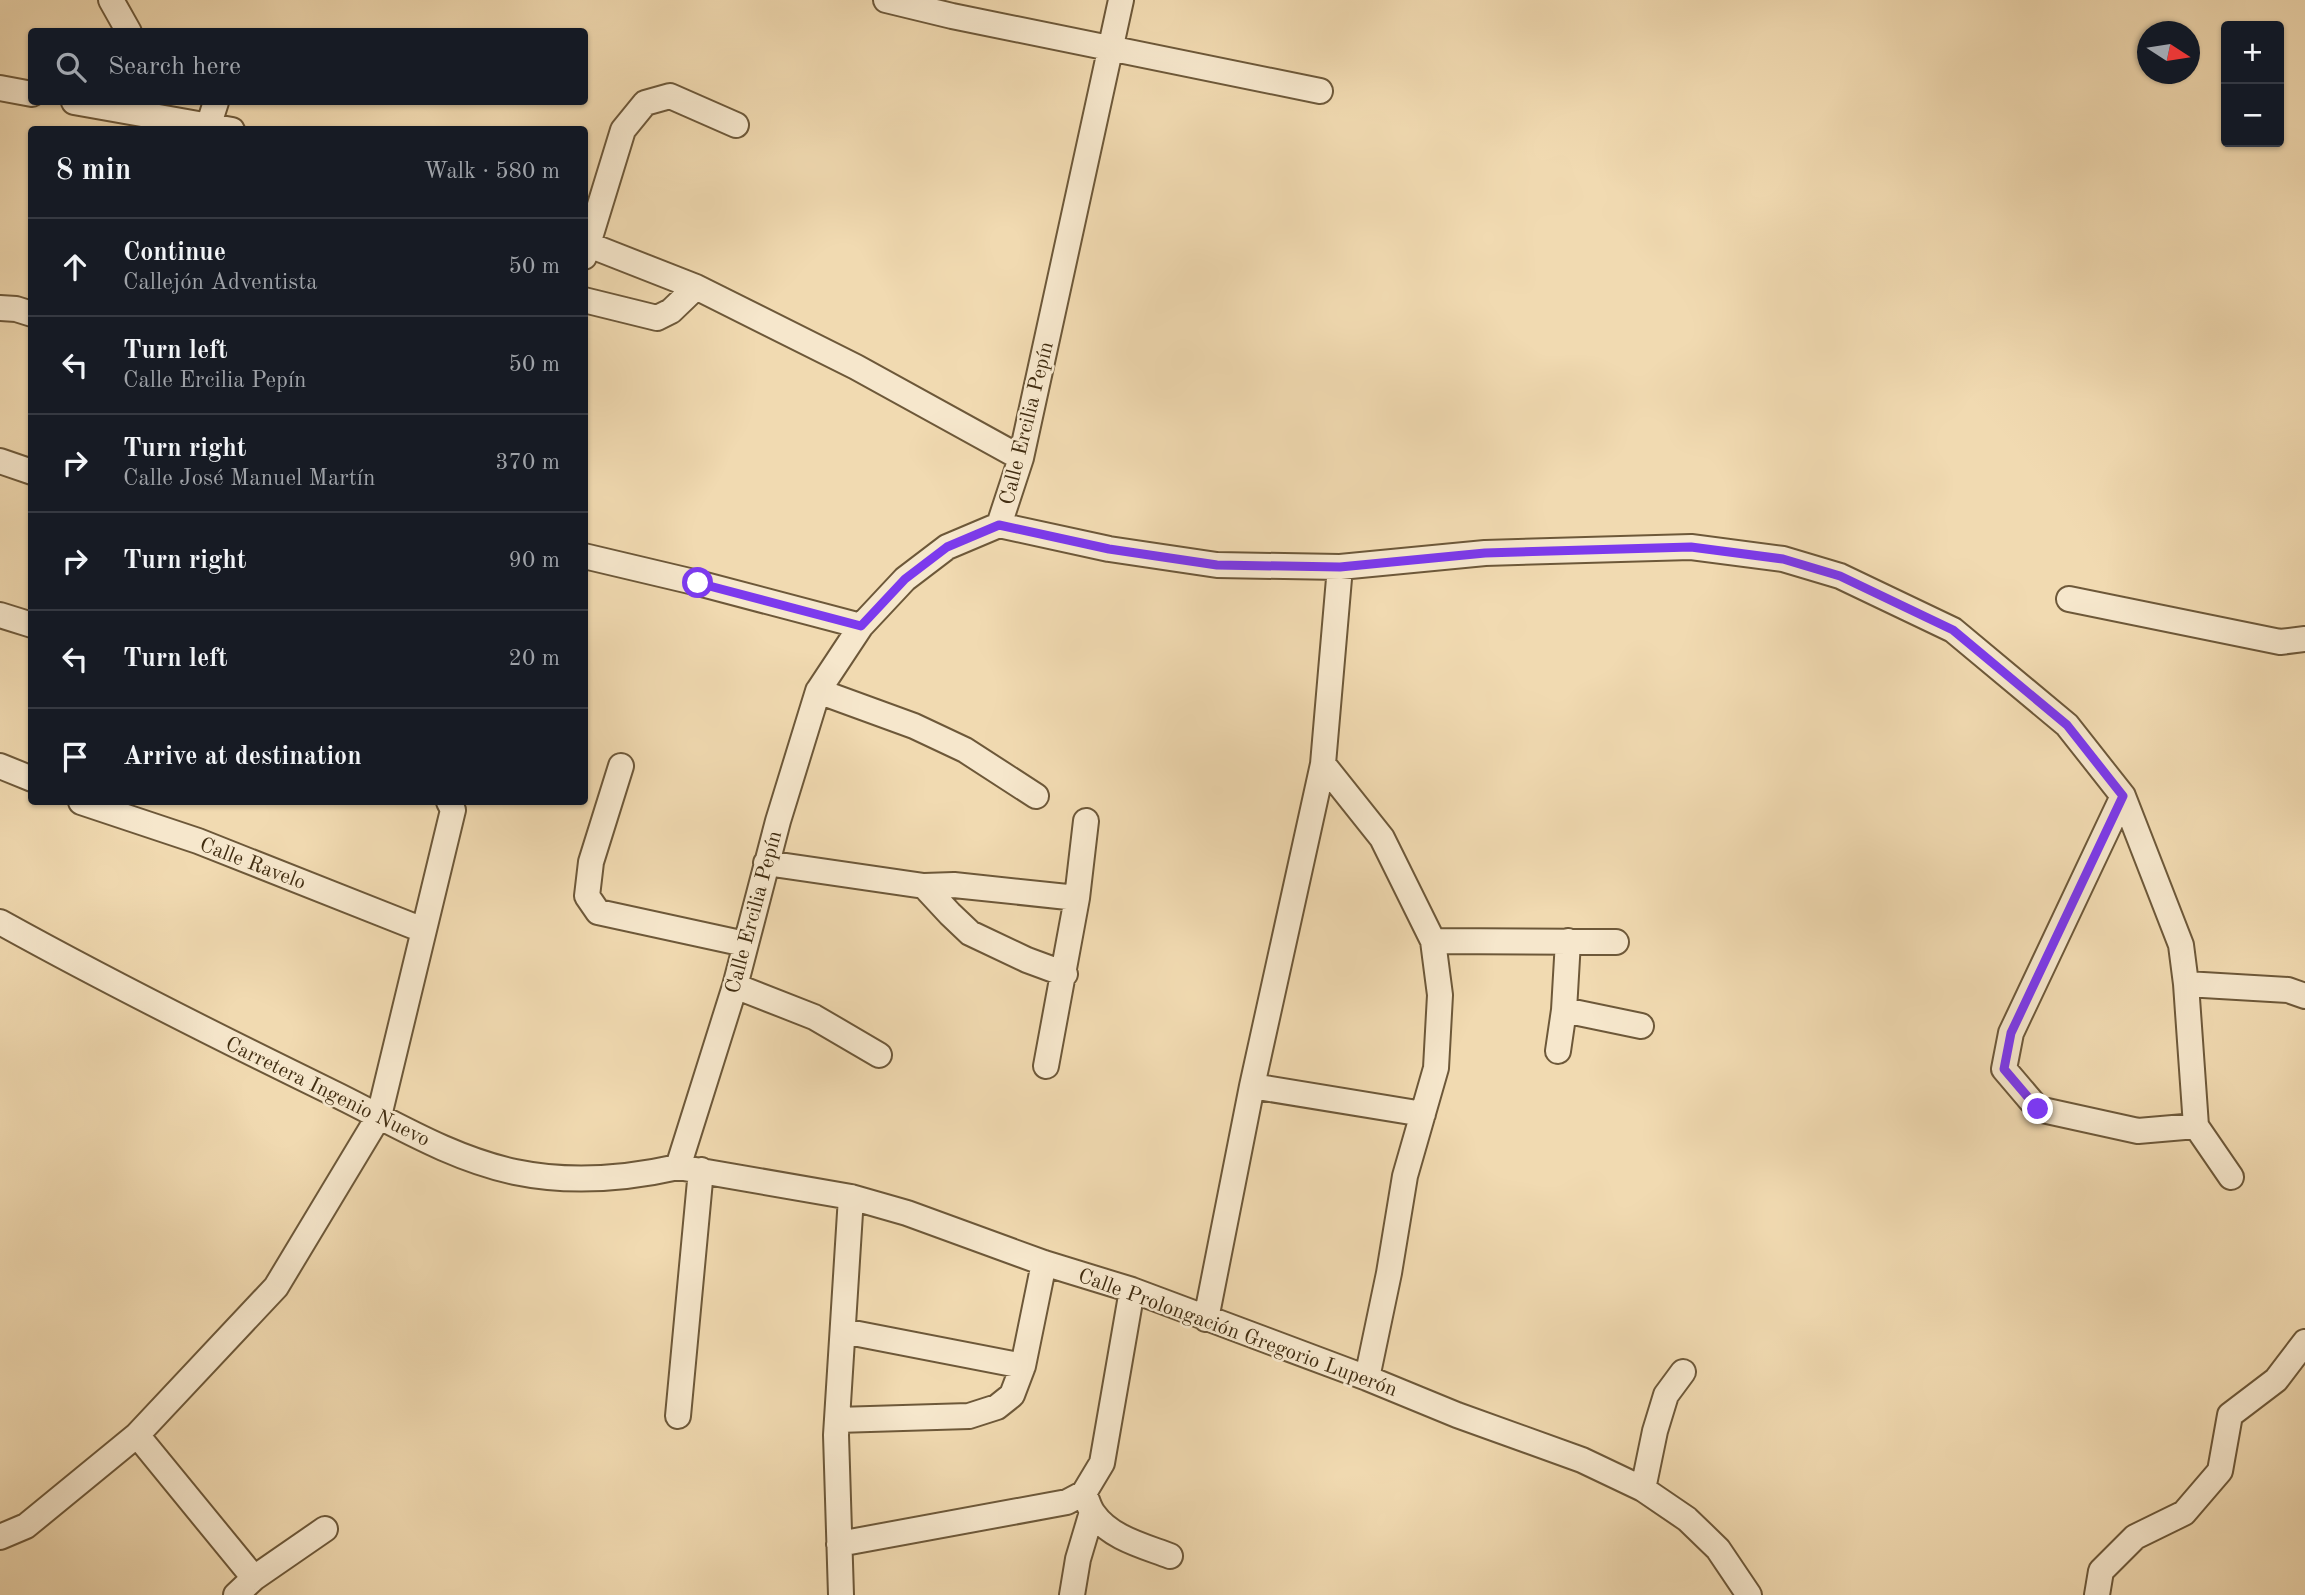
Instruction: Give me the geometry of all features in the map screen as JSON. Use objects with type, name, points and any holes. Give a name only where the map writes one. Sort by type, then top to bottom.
[{"type":"street","points":[[111,0],[127,28]]},
{"type":"street","points":[[886,0],[954,8],[1111,47],[1320,91]]},
{"type":"street","name":"Calle Ercilia Pepín","points":[[678,1416],[690,1168],[766,863],[818,691],[861,626],[905,579],[947,547],[999,525],[1021,458],[1121,0]]},
{"type":"street","points":[[0,88],[28,93]]},
{"type":"street","points":[[588,248],[623,130],[645,103],[670,96],[736,125]]},
{"type":"street","points":[[90,105],[205,126]]},
{"type":"street","points":[[216,105],[216,126]]},
{"type":"street","points":[[588,251],[696,287],[856,367],[1021,458]]},
{"type":"street","points":[[588,301],[657,318],[671,311],[696,287]]},
{"type":"street","points":[[0,308],[28,313]]},
{"type":"street","points":[[0,461],[28,471]]},
{"type":"street","points":[[999,525],[1109,549],[1217,565],[1340,567],[1485,553],[1691,547],[1783,559],[1840,576],[1953,630],[2067,725],[2123,796],[2181,945],[2196,1126],[2231,1177]]},
{"type":"street","points":[[588,557],[861,626]]},
{"type":"street","points":[[1206,1319],[1252,1086],[1323,764],[1340,567]]},
{"type":"street","points":[[2069,598],[2280,642],[2305,639]]},
{"type":"street","points":[[0,615],[28,624]]},
{"type":"street","points":[[818,691],[914,726],[965,750],[1036,796]]},
{"type":"street","points":[[1323,764],[1382,838],[1433,941],[1440,995],[1436,1068],[1405,1176],[1389,1273],[1367,1378]]},
{"type":"street","points":[[0,766],[28,777]]},
{"type":"street","points":[[621,766],[591,862],[587,896],[598,912],[745,944]]},
{"type":"street","points":[[2123,796],[2011,1033],[2004,1069],[2038,1109],[2138,1131],[2196,1126]]},
{"type":"street","name":"Calle Ravelo","points":[[90,805],[198,841],[423,930]]},
{"type":"street","points":[[0,1537],[26,1526],[137,1435],[276,1287],[379,1116],[453,810],[450,805]]},
{"type":"street","points":[[1046,1066],[1065,974],[1086,821]]},
{"type":"street","points":[[766,863],[925,886],[954,885],[1077,898]]},
{"type":"street","points":[[925,886],[970,933],[1027,960],[1065,974]]},
{"type":"street","name":"Carretera Ingenio Nuevo","points":[[0,922],[236,1046],[433,1144],[480,1163],[517,1172],[598,1178],[690,1168]]},
{"type":"street","points":[[1433,941],[1616,942]]},
{"type":"street","points":[[1558,1051],[1564,1010],[1568,942]]},
{"type":"street","points":[[2186,984],[2288,990],[2305,996]]},
{"type":"street","points":[[734,986],[814,1017],[879,1055]]},
{"type":"street","points":[[1564,1010],[1641,1026]]},
{"type":"street","points":[[1252,1086],[1423,1114]]},
{"type":"street","name":"Calle Prolongación Gregorio Luperón","points":[[690,1168],[851,1197],[907,1213],[1044,1263],[1132,1290],[1582,1460],[1643,1489],[1687,1519],[1718,1549],[1749,1595]]},
{"type":"street","points":[[841,1595],[837,1420],[851,1197]]},
{"type":"street","points":[[837,1420],[969,1416],[998,1407],[1012,1395],[1023,1366],[1044,1263]]},
{"type":"street","points":[[1072,1595],[1088,1503],[1102,1463],[1132,1290]]},
{"type":"street","points":[[843,1331],[1023,1366]]},
{"type":"street","points":[[2097,1595],[2101,1571],[2135,1537],[2184,1513],[2220,1471],[2230,1415],[2276,1380],[2305,1342]]},
{"type":"street","points":[[1643,1489],[1655,1431],[1667,1395],[1683,1371]]},
{"type":"street","points":[[137,1435],[245,1587],[325,1530]]},
{"type":"street","points":[[839,1544],[1067,1502],[1088,1503]]},
{"type":"street","points":[[1088,1503],[1104,1526],[1117,1535],[1170,1556]]},
{"type":"route","points":[[698,583],[861,626],[905,579],[947,547],[999,525],[1109,549],[1217,565],[1340,567],[1485,553],[1691,547],[1783,559],[1840,576],[1953,630],[2067,725],[2123,796],[2011,1033],[2004,1069],[2038,1109]]}]
